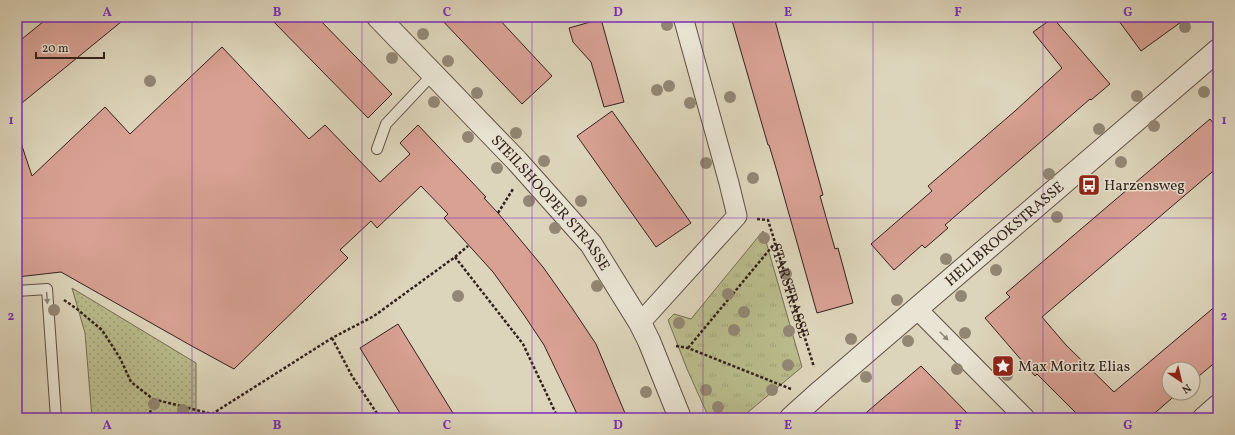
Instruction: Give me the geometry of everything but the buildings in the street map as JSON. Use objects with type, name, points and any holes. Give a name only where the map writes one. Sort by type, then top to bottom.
[{"type":"street","name":"STEILSHOOPER STRASSE","points":[[378,17],[521,166],[591,244],[650,341],[680,418]]},
{"type":"street","points":[[640,323],[737,216],[684,17]]},
{"type":"street","name":"HELLBROOKSTRASSE","points":[[791,418],[817,394],[1218,50]]},
{"type":"street","points":[[917,309],[1025,418]]},
{"type":"street","points":[[1202,418],[1218,404]]},
{"type":"lane","points":[[377,150],[386,124],[433,74]]},
{"type":"lane","points":[[17,291],[47,289],[56,418]]},
{"type":"path","name":"STARSTRASSE","points":[[737,216],[768,220],[817,394]]},
{"type":"path","points":[[775,243],[688,348],[817,394]]},
{"type":"path","points":[[47,289],[77,309],[102,330],[120,358],[131,382],[153,399],[212,414],[332,338],[374,316],[455,258],[468,246]]},
{"type":"path","points":[[455,258],[523,344],[558,418]]},
{"type":"path","points":[[332,338],[352,376],[380,418]]},
{"type":"path","points":[[149,418],[153,399]]},
{"type":"path","points":[[212,414],[213,418]]},
{"type":"green space","points":[[763,231],[802,367],[741,418],[709,418],[687,369],[668,320],[674,314],[691,319]]},
{"type":"green space","points":[[72,288],[196,363],[196,418],[92,418],[85,333]]},
{"type":"place","name":"Harzensweg","points":[[1089,185]]},
{"type":"place","name":"Max Moritz Elias","points":[[1003,366]]}]
